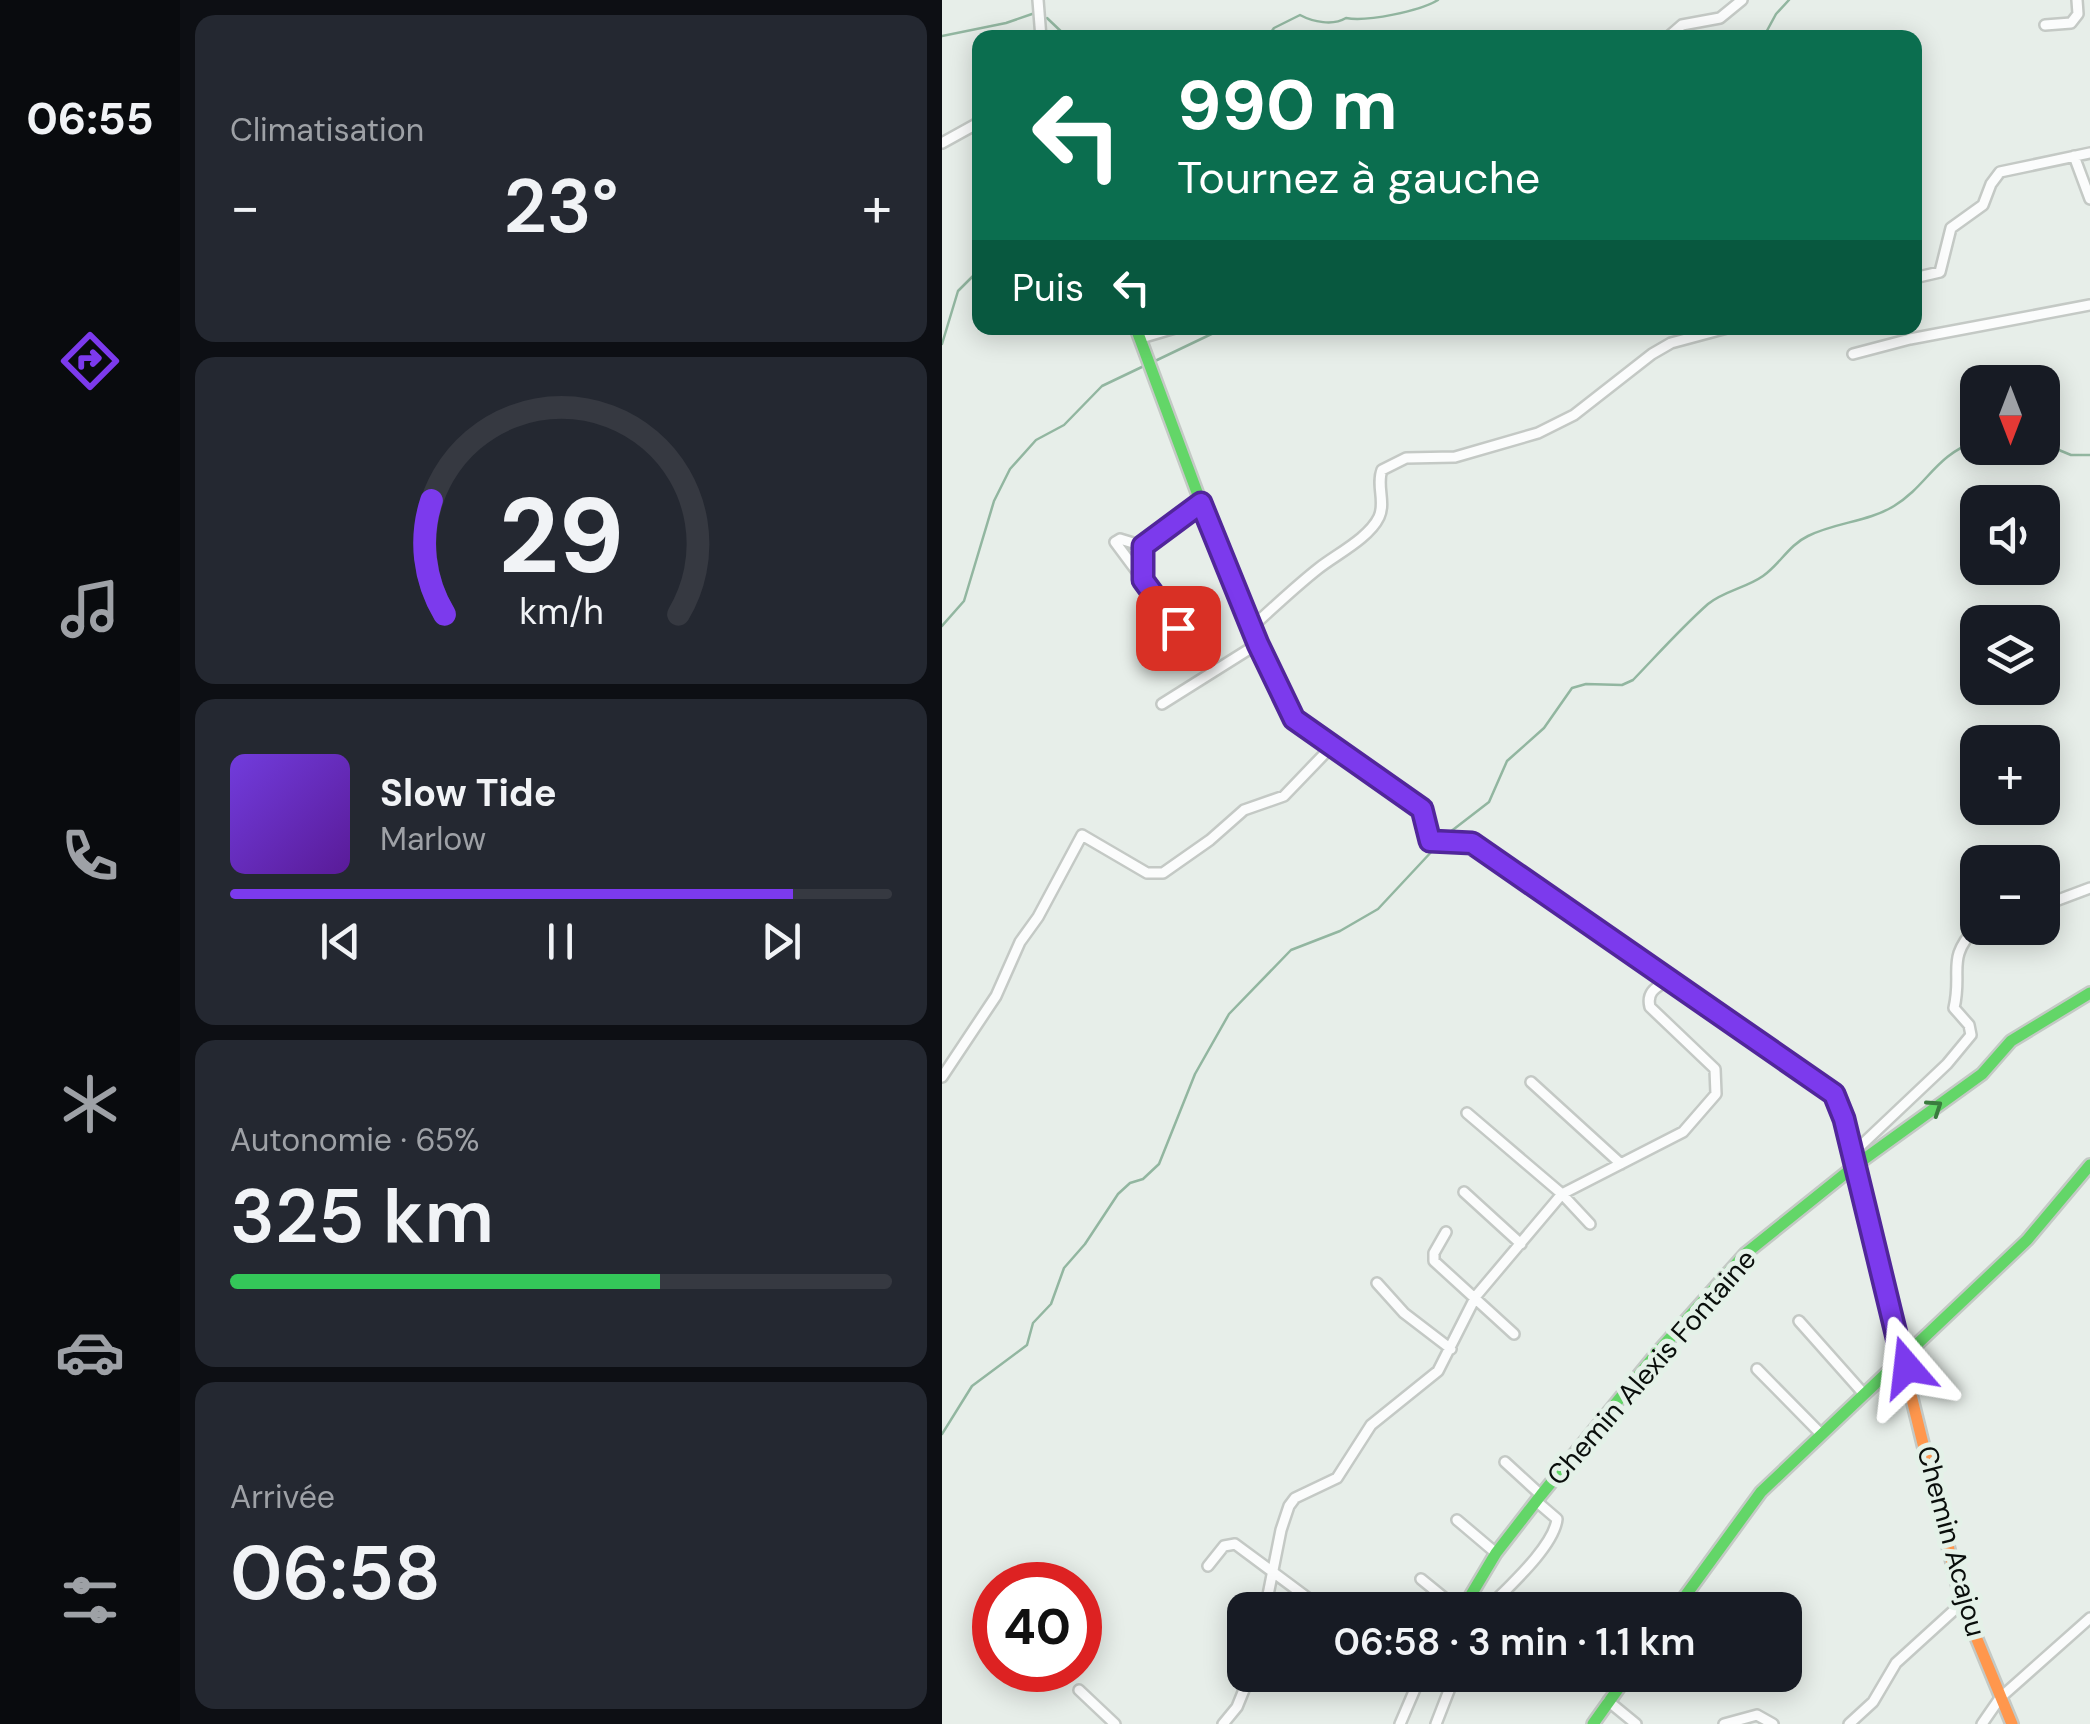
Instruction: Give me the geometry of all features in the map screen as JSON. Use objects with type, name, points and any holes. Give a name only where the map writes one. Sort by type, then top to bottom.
[{"type":"street","points":[[1038,0],[1040,30]]},
{"type":"street","points":[[1677,30],[1720,18],[1742,0]]},
{"type":"street","points":[[2045,25],[2071,23],[2078,14],[2077,0]]},
{"type":"street","points":[[942,143],[972,126]]},
{"type":"street","points":[[1922,276],[1940,272],[1951,228],[1983,206],[2000,172],[2090,153]]},
{"type":"street","points":[[2074,156],[2090,199]]},
{"type":"street","points":[[1853,354],[2090,305]]},
{"type":"street","points":[[942,1076],[996,996],[1020,942],[1082,836],[1147,873],[1164,873],[1244,810],[1284,796],[1332,746],[1294,719],[1258,644],[1139,335]]},
{"type":"street","points":[[1253,626],[1315,570],[1368,531],[1379,516],[1378,479],[1382,470],[1406,458],[1455,457],[1538,432],[1574,415],[1652,354],[1703,335]]},
{"type":"street","points":[[1143,546],[1201,503]]},
{"type":"street","points":[[1143,546],[1120,539],[1114,542],[1178,628]]},
{"type":"street","points":[[1143,546],[1143,580]]},
{"type":"street","points":[[1162,704],[1258,644]]},
{"type":"street","name":"Chemin Acajou","points":[[1332,746],[1422,809],[1430,841],[1472,843],[1834,1094],[1854,1159],[1962,1602],[2012,1724]]},
{"type":"street","points":[[2060,899],[2090,888]]},
{"type":"street","points":[[1854,1159],[1971,1035],[1969,1025],[1954,1008],[1960,945]]},
{"type":"street","points":[[1268,1592],[1284,1518],[1295,1498],[1336,1478],[1363,1434],[1426,1384],[1446,1361],[1476,1296],[1562,1194],[1683,1132],[1716,1094],[1715,1070],[1650,1007],[1648,998],[1652,990],[1670,979]]},
{"type":"street","name":"Chemin Alexis Fontaine","points":[[1474,1592],[1496,1553],[1538,1498],[1656,1354],[1745,1254],[1854,1159],[1982,1074],[2011,1041],[2090,992]]},
{"type":"street","points":[[1530,1082],[1621,1164]]},
{"type":"street","points":[[1466,1113],[1562,1194],[1590,1224]]},
{"type":"street","points":[[1688,1592],[1743,1513],[2026,1240],[2090,1164]]},
{"type":"street","points":[[1464,1192],[1521,1244]]},
{"type":"street","points":[[1446,1232],[1434,1253],[1434,1261],[1514,1334]]},
{"type":"street","points":[[1377,1283],[1404,1313],[1451,1349]]},
{"type":"street","points":[[1799,1320],[1864,1393]]},
{"type":"street","points":[[1756,1369],[1821,1434]]},
{"type":"street","name":"Chemin Alexis Fontaine","points":[[1505,1462],[1538,1498]]},
{"type":"street","points":[[1502,1592],[1548,1542],[1558,1524],[1538,1498]]},
{"type":"street","points":[[1457,1520],[1496,1553]]},
{"type":"street","points":[[1208,1566],[1224,1546],[1232,1544],[1242,1547],[1299,1592]]},
{"type":"street","name":"Chemin Alexis Fontaine","points":[[1421,1579],[1440,1592]]},
{"type":"street","points":[[1849,1724],[1873,1702],[1896,1663],[1962,1602]]},
{"type":"street","points":[[1982,1724],[2000,1698],[2090,1618]]},
{"type":"street","points":[[1082,1692],[1115,1724]]},
{"type":"street","points":[[1223,1724],[1243,1692]]},
{"type":"street","points":[[1400,1724],[1414,1692]]},
{"type":"street","points":[[1436,1724],[1448,1692]]},
{"type":"street","points":[[1592,1724],[1615,1692]]},
{"type":"street","points":[[1608,1701],[1636,1724]]},
{"type":"street","points":[[1724,1724],[1757,1714],[1773,1724]]},
{"type":"waterway","points":[[1273,30],[1300,15],[1335,22],[1393,15],[1438,0]]},
{"type":"waterway","points":[[1767,30],[1789,0]]},
{"type":"waterway","points":[[942,36],[1032,14]]},
{"type":"waterway","points":[[1047,18],[1060,30]]},
{"type":"waterway","points":[[942,344],[958,291],[972,277]]},
{"type":"waterway","points":[[1155,361],[1209,335]]},
{"type":"waterway","points":[[942,626],[964,601],[994,501],[1010,469],[1036,440],[1064,425],[1102,386],[1146,365]]},
{"type":"waterway","points":[[1441,839],[1489,802],[1507,761],[1544,728],[1572,688],[1586,684],[1622,685],[1633,680],[1708,604],[1763,576],[1808,536],[1894,506],[1960,449]]},
{"type":"waterway","points":[[2060,450],[2090,455]]},
{"type":"waterway","points":[[942,1434],[972,1386],[1027,1345],[1033,1323],[1051,1304],[1064,1268],[1118,1194],[1159,1164],[1195,1074],[1229,1014],[1291,950],[1340,931],[1378,909],[1434,849]]},
{"type":"traffic: fast","points":[[1139,335],[1201,503],[1295,719],[1423,809],[1430,841],[1472,843],[1834,1094],[1844,1119],[1900,1350]]},
{"type":"traffic: fast","points":[[1473,1592],[1496,1553],[1541,1495],[1656,1354],[1745,1254],[1856,1165],[1982,1074],[2011,1041],[2090,993]]},
{"type":"traffic: fast","points":[[1688,1592],[1761,1492],[2027,1240],[2090,1165]]},
{"type":"traffic: fast","points":[[1593,1724],[1616,1692]]},
{"type":"traffic: slow","points":[[1900,1350],[1962,1603],[2012,1724]]},
{"type":"route","points":[[1178,628],[1143,580],[1143,546],[1201,503],[1258,644],[1294,719],[1422,809],[1430,841],[1472,843],[1834,1094],[1844,1119],[1907,1367]]}]
